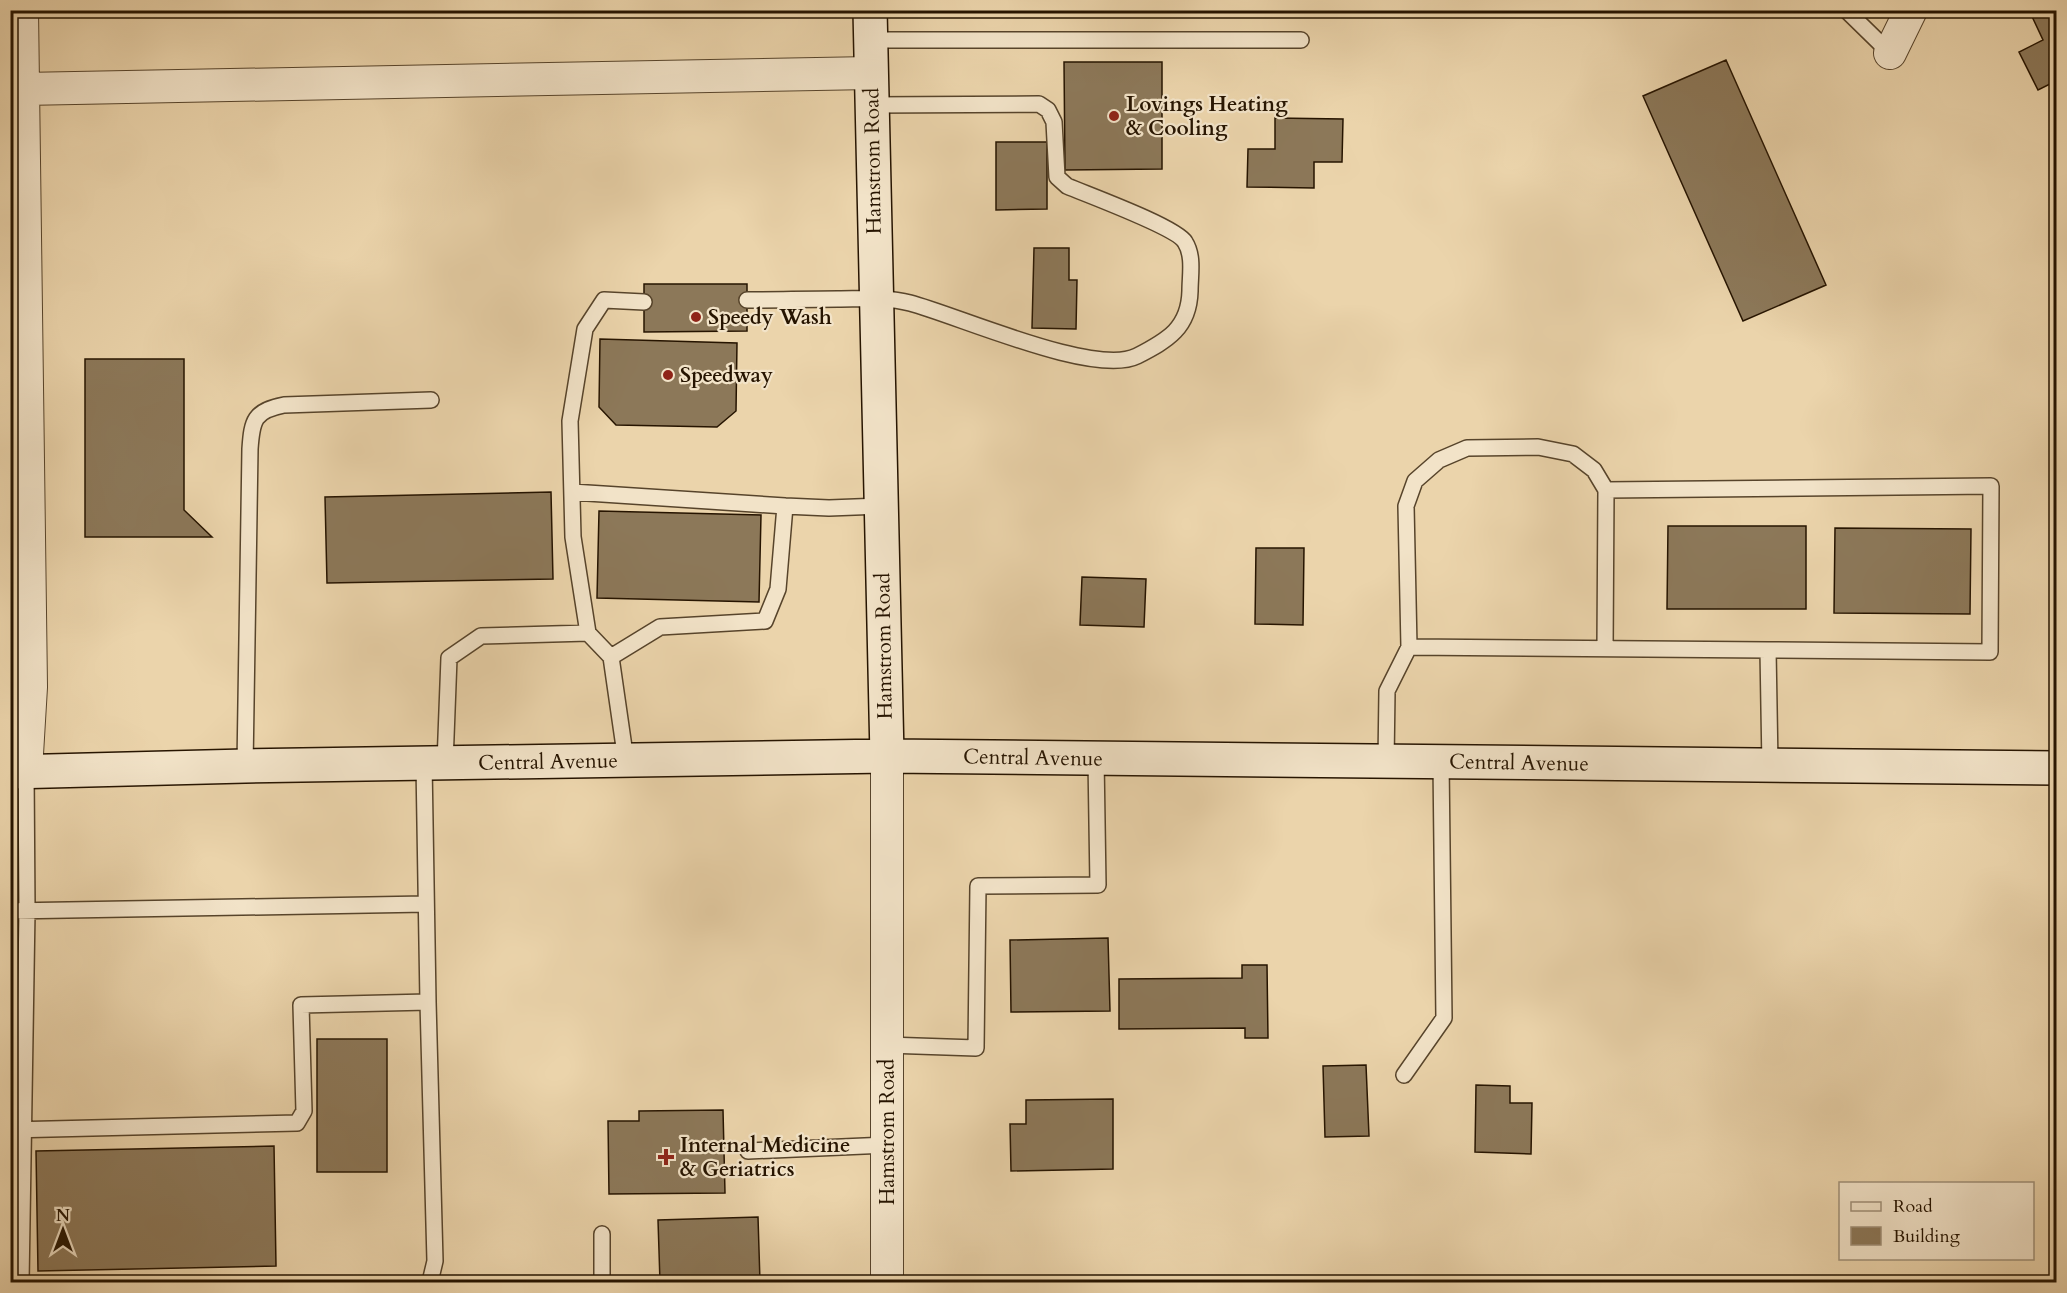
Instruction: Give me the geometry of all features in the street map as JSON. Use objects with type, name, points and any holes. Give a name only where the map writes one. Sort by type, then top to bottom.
[{"type":"main road","name":"Hamstrom Road","points":[[870,25],[887,756]]},
{"type":"main road","name":"Central Avenue","points":[[18,771],[887,756],[2056,768]]},
{"type":"street","points":[[18,771],[31,687],[19,453],[22,10]]},
{"type":"street","points":[[1890,53],[1911,10]]},
{"type":"street","points":[[23,89],[872,89]]},
{"type":"street","name":"Hamstrom Road","points":[[886,1282],[887,756]]},
{"type":"lane","points":[[1846,10],[1890,53]]},
{"type":"lane","points":[[870,25],[1301,40]]},
{"type":"lane","points":[[747,300],[876,299],[908,303],[1075,357],[1105,361],[1134,357],[1171,336],[1185,320],[1190,303],[1191,254],[1184,240],[1168,229],[1067,186],[1057,177],[1054,122],[1048,110],[1039,104],[872,89]]},
{"type":"lane","points":[[626,760],[611,657],[588,633],[573,537],[570,421],[585,328],[604,300],[644,302]]},
{"type":"lane","points":[[245,766],[250,449],[251,428],[256,417],[269,408],[284,405],[431,400]]},
{"type":"lane","points":[[1386,762],[1387,691],[1409,647],[1406,506],[1415,481],[1439,460],[1467,448],[1538,447],[1574,454],[1594,470],[1606,490],[1605,649]]},
{"type":"lane","points":[[1409,647],[1990,652],[1991,486],[1606,490]]},
{"type":"lane","points":[[572,492],[784,506],[829,508],[881,506]]},
{"type":"lane","points":[[611,657],[660,627],[765,621],[778,590],[784,506]]},
{"type":"lane","points":[[430,1282],[435,1261],[426,904],[434,763],[448,658],[481,636],[588,633]]},
{"type":"lane","points":[[1768,650],[1770,765]]},
{"type":"lane","points":[[886,1045],[975,1048],[978,886],[1098,885],[1096,759]]},
{"type":"lane","points":[[1404,1075],[1444,1018],[1440,762]]},
{"type":"lane","points":[[18,771],[27,911],[17,1130],[21,1282]]},
{"type":"lane","points":[[10,911],[426,904]]},
{"type":"lane","points":[[17,1130],[297,1122],[304,1111],[301,1005],[428,1002]]},
{"type":"lane","points":[[748,1151],[886,1145]]},
{"type":"lane","points":[[602,1234],[602,1282]]},
{"type":"building","points":[[2029,10],[2056,10],[2056,81],[2038,90],[2019,52],[2043,40]]},
{"type":"building","points":[[1726,60],[1826,285],[1743,321],[1643,96]]},
{"type":"building","name":"Lovings Heating & Cooling","points":[[1064,62],[1162,62],[1162,169],[1065,170]]},
{"type":"building","points":[[1275,118],[1343,119],[1342,162],[1314,162],[1314,188],[1247,187],[1248,149],[1275,149]]},
{"type":"building","points":[[996,142],[1047,142],[1047,209],[996,210]]},
{"type":"building","points":[[1034,248],[1069,248],[1069,280],[1077,280],[1076,329],[1032,328]]},
{"type":"building","name":"Speedy Wash","points":[[644,284],[747,284],[747,331],[644,332]]},
{"type":"building","name":"Speedway","points":[[600,339],[737,343],[736,411],[717,427],[616,425],[599,407]]},
{"type":"building","points":[[85,359],[184,359],[184,510],[212,537],[85,537]]},
{"type":"building","points":[[551,492],[553,579],[327,583],[325,497]]},
{"type":"building","points":[[599,511],[761,515],[759,602],[597,598]]},
{"type":"building","points":[[1668,526],[1806,526],[1806,609],[1667,609]]},
{"type":"building","points":[[1835,528],[1971,529],[1970,614],[1834,613]]},
{"type":"building","points":[[1256,548],[1304,548],[1303,625],[1255,624]]},
{"type":"building","points":[[1082,577],[1146,579],[1144,627],[1080,625]]},
{"type":"building","points":[[1108,938],[1110,1011],[1011,1012],[1010,940]]},
{"type":"building","points":[[1242,965],[1267,965],[1268,1038],[1245,1038],[1245,1028],[1119,1029],[1119,979],[1242,978]]},
{"type":"building","points":[[317,1039],[387,1039],[387,1172],[317,1172]]},
{"type":"building","points":[[1366,1065],[1369,1136],[1325,1137],[1323,1066]]},
{"type":"building","points":[[1476,1085],[1510,1086],[1510,1103],[1532,1103],[1531,1154],[1475,1152]]},
{"type":"building","points":[[1113,1099],[1113,1169],[1011,1171],[1010,1124],[1026,1124],[1026,1100]]},
{"type":"building","name":"Internal Medicine & Geriatrics","points":[[723,1110],[725,1193],[609,1194],[608,1121],[639,1121],[639,1111]]},
{"type":"building","points":[[274,1146],[276,1266],[38,1271],[36,1151]]},
{"type":"building","points":[[758,1217],[760,1282],[660,1282],[658,1220]]},
{"type":"place","name":"Lovings Heating & Cooling","points":[[1114,116]]},
{"type":"place","name":"Speedy Wash","points":[[696,317]]},
{"type":"place","name":"Speedway","points":[[668,375]]},
{"type":"place","name":"Internal Medicine & Geriatrics","points":[[666,1157]]}]
